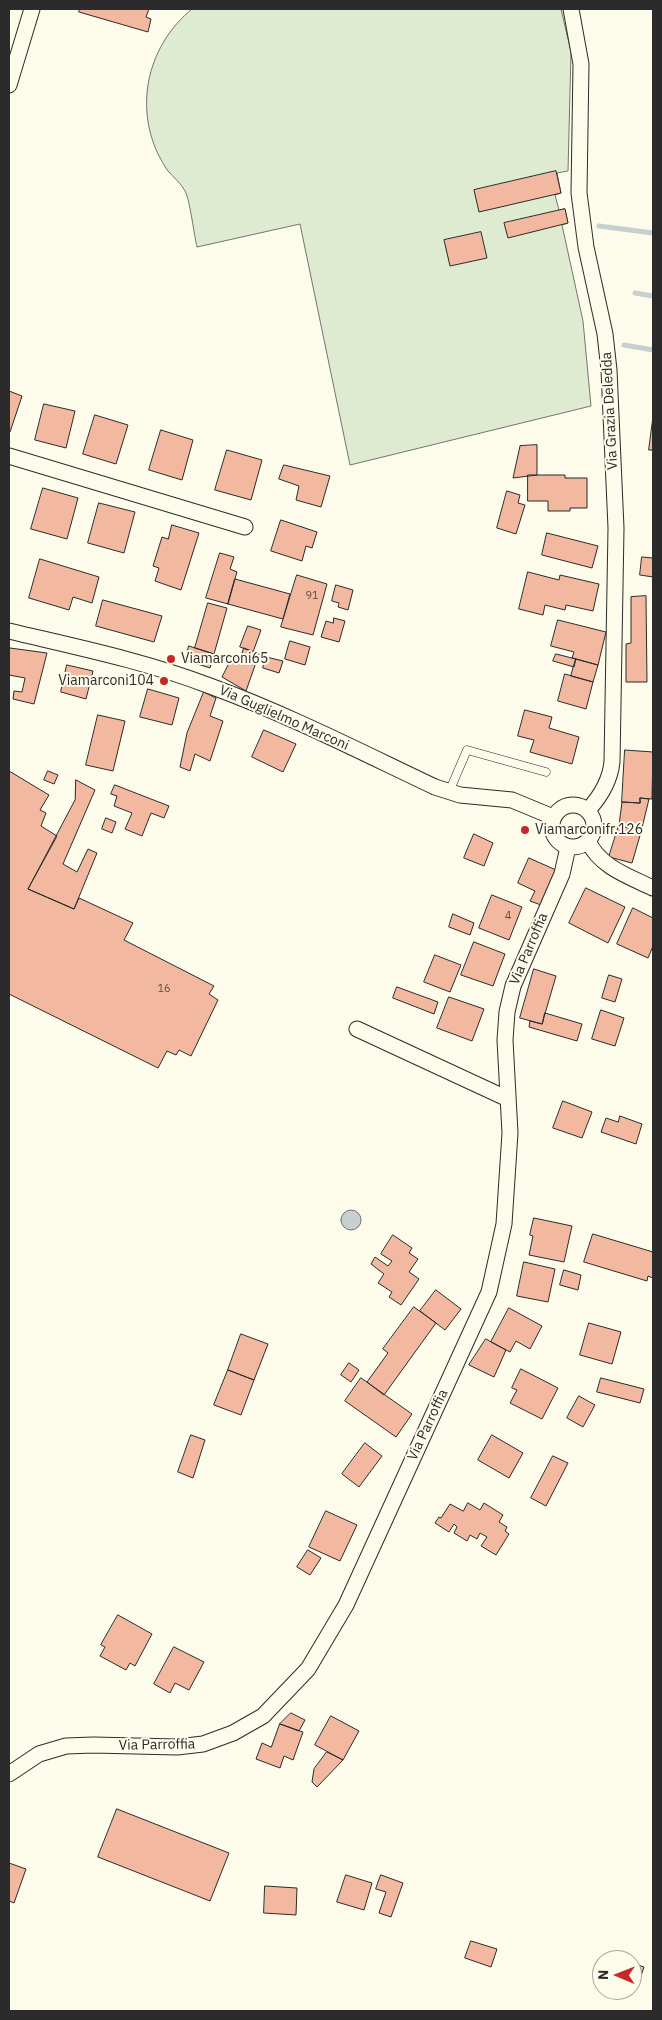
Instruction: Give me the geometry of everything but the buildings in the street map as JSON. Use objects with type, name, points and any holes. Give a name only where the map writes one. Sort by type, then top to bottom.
[{"type":"street","points":[[9,85],[32,9]]},
{"type":"street","name":"Via Grazia Deledda","points":[[571,9],[581,64],[578,193],[586,247],[607,348],[616,528],[612,762],[607,784],[598,799],[588,810]]},
{"type":"street","points":[[9,456],[245,528]]},
{"type":"street","name":"Via Guglielmo Marconi","points":[[9,631],[131,661],[210,685],[281,715],[449,792],[466,796],[512,800],[553,817]]},
{"type":"street","points":[[570,804],[578,805],[588,810],[594,824],[588,841],[582,845],[568,847],[561,844],[552,832],[551,825],[557,811],[570,804]]},
{"type":"street","points":[[588,841],[593,852],[600,860],[653,888]]},
{"type":"street","name":"Via Parroffia","points":[[9,1774],[39,1754],[66,1746],[177,1747],[203,1744],[233,1733],[262,1716],[308,1669],[346,1605],[488,1292],[504,1224],[510,1132],[505,1040],[507,1012],[513,986],[562,874],[568,847]]},
{"type":"street","points":[[357,1029],[508,1099]]},
{"type":"lane","points":[[449,792],[466,750],[546,772]]},
{"type":"green space","points":[[192,9],[561,9],[571,52],[568,171],[557,173],[561,193],[555,195],[559,210],[565,209],[568,223],[562,225],[583,321],[591,406],[350,465],[300,224],[197,247],[187,195],[165,167],[151,135],[147,115],[147,95],[156,57],[165,39],[177,23]]},
{"type":"shaded area","points":[[351,1210],[358,1213],[361,1220],[358,1227],[351,1230],[344,1227],[341,1220],[344,1213]]},
{"type":"waterway","points":[[599,226],[653,233]]},
{"type":"waterway","points":[[635,293],[653,296]]},
{"type":"waterway","points":[[624,345],[653,350]]},
{"type":"place","name":"Viamarconi65","points":[[171,659]]},
{"type":"place","name":"Viamarconi104","points":[[164,681]]},
{"type":"place","name":"Viamarconifr.126","points":[[525,830]]}]
